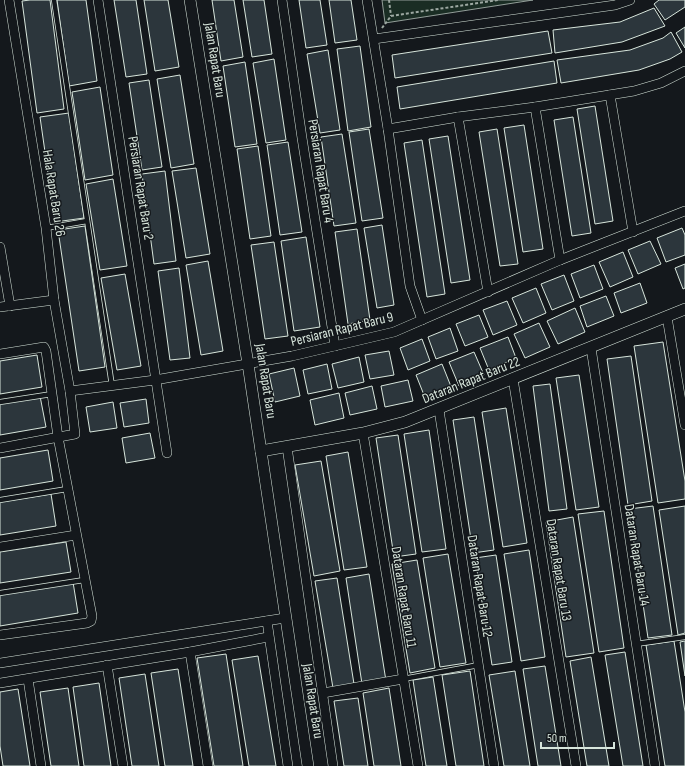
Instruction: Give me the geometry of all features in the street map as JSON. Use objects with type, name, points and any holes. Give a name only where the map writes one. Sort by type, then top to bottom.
[{"type":"street","name":"Hala Rapat Baru 26","points":[[9,0],[46,228],[54,300],[70,391]]},
{"type":"street","name":"Persiaran Rapat Baru 2","points":[[98,0],[167,452]]},
{"type":"street","name":"Jalan Rapat Baru","points":[[190,0],[248,364],[308,766]]},
{"type":"street","name":"Persiaran Rapat Baru 4","points":[[282,0],[335,346]]},
{"type":"street","points":[[367,0],[388,129],[410,286],[422,320]]},
{"type":"street","points":[[374,39],[615,5],[630,0]]},
{"type":"street","points":[[388,129],[634,91],[661,83],[685,71]]},
{"type":"street","points":[[610,95],[633,232]]},
{"type":"street","points":[[535,107],[560,260]]},
{"type":"street","points":[[458,117],[488,292]]},
{"type":"street","name":"Persiaran Rapat Baru 9","points":[[70,391],[155,380],[292,356],[394,332],[560,260],[685,211]]},
{"type":"street","points":[[0,247],[10,306]]},
{"type":"street","points":[[0,307],[54,300]]},
{"type":"street","name":"Dataran Rapat Baru 22","points":[[261,451],[363,433],[405,422],[439,410],[685,309]]},
{"type":"street","points":[[667,317],[683,395],[685,425]]},
{"type":"street","points":[[0,354],[44,347],[46,351],[67,489],[92,616],[91,621],[87,623],[0,635]]},
{"type":"street","name":"Dataran Rapat Baru 14","points":[[591,348],[654,766]]},
{"type":"street","name":"Dataran Rapat Baru 13","points":[[513,379],[576,766]]},
{"type":"street","points":[[0,448],[75,434],[76,432],[70,391]]},
{"type":"street","name":"Dataran Rapat Baru 12","points":[[439,410],[494,766]]},
{"type":"street","name":"Dataran Rapat Baru 11","points":[[363,433],[418,766]]},
{"type":"street","points":[[287,446],[333,766]]},
{"type":"street","points":[[0,548],[76,535]]},
{"type":"street","points":[[0,663],[285,618]]},
{"type":"street","points":[[267,621],[268,637],[288,766]]},
{"type":"street","points":[[0,683],[190,652],[268,637]]},
{"type":"street","points":[[190,652],[208,766]]},
{"type":"street","points":[[107,665],[123,766]]},
{"type":"street","points":[[28,678],[41,766]]},
{"type":"street","points":[[323,693],[403,679]]},
{"type":"lane","points":[[54,0],[112,386]]},
{"type":"lane","points":[[46,228],[87,221]]},
{"type":"lane","points":[[0,402],[52,394]]},
{"type":"lane","points":[[0,500],[67,489]]},
{"type":"lane","points":[[0,593],[84,580]]},
{"type":"lane","points":[[636,644],[685,637]]},
{"type":"lane","points":[[403,679],[479,665]]},
{"type":"path","points":[[389,0],[391,16],[498,0]]},
{"type":"green space","points":[[382,0],[533,0],[385,23]]},
{"type":"building","points":[[50,0],[64,109],[37,113],[22,1]]},
{"type":"building","points":[[57,0],[86,0],[97,81],[69,86]]},
{"type":"building","points":[[114,0],[136,0],[147,74],[126,77]]},
{"type":"building","points":[[144,0],[168,0],[179,67],[155,71]]},
{"type":"building","points":[[212,0],[234,0],[243,57],[221,61]]},
{"type":"building","points":[[243,0],[264,0],[272,54],[252,57]]},
{"type":"building","points":[[299,0],[320,0],[327,45],[306,48]]},
{"type":"building","points":[[329,0],[351,0],[357,40],[335,43]]},
{"type":"building","points":[[659,0],[685,0],[685,7],[665,20],[654,4]]},
{"type":"building","points":[[654,8],[665,26],[622,42],[555,53],[553,30],[620,22]]},
{"type":"building","points":[[685,27],[685,48],[676,33]]},
{"type":"building","points":[[548,31],[552,53],[395,78],[392,55]]},
{"type":"building","points":[[671,32],[682,52],[670,59],[639,70],[561,83],[557,60],[630,50],[663,38]]},
{"type":"building","points":[[360,46],[371,127],[348,131],[337,49]]},
{"type":"building","points":[[328,50],[340,130],[320,133],[307,54]]},
{"type":"building","points":[[274,59],[286,140],[266,143],[253,63]]},
{"type":"building","points":[[554,61],[557,83],[400,109],[397,87]]},
{"type":"building","points":[[245,62],[257,144],[235,147],[223,66]]},
{"type":"building","points":[[180,75],[194,164],[171,168],[157,79]]},
{"type":"building","points":[[149,80],[162,167],[142,170],[129,83]]},
{"type":"building","points":[[100,87],[113,175],[85,180],[72,92]]},
{"type":"building","points":[[595,106],[613,221],[595,224],[577,109]]},
{"type":"building","points":[[69,113],[84,218],[55,222],[40,117]]},
{"type":"building","points":[[573,117],[591,233],[572,236],[554,120]]},
{"type":"building","points":[[524,125],[543,249],[523,252],[504,128]]},
{"type":"building","points":[[369,129],[383,218],[362,221],[349,132]]},
{"type":"building","points":[[497,129],[518,264],[500,266],[479,132]]},
{"type":"building","points":[[342,134],[356,223],[334,226],[321,137]]},
{"type":"building","points":[[448,136],[470,280],[451,283],[429,139]]},
{"type":"building","points":[[422,140],[445,294],[427,297],[404,143]]},
{"type":"building","points":[[288,142],[302,232],[280,235],[267,145]]},
{"type":"building","points":[[258,146],[271,236],[250,239],[237,149]]},
{"type":"building","points":[[196,168],[210,254],[186,258],[172,171]]},
{"type":"building","points":[[165,171],[176,261],[154,264],[142,174]]},
{"type":"building","points":[[113,179],[127,266],[100,270],[86,184]]},
{"type":"building","points":[[382,225],[394,305],[377,308],[364,228]]},
{"type":"building","points":[[85,226],[105,367],[79,371],[58,230]]},
{"type":"building","points":[[682,228],[685,235],[685,255],[666,262],[657,238]]},
{"type":"building","points":[[357,229],[370,320],[348,324],[335,232]]},
{"type":"building","points":[[306,237],[320,327],[294,331],[281,241]]},
{"type":"building","points":[[650,241],[661,264],[638,274],[628,250]]},
{"type":"building","points":[[274,242],[288,336],[265,339],[251,245]]},
{"type":"building","points":[[623,252],[633,277],[610,287],[599,262]]},
{"type":"building","points":[[208,261],[223,351],[201,355],[186,265]]},
{"type":"building","points":[[685,264],[685,288],[683,289],[675,268]]},
{"type":"building","points":[[594,265],[603,289],[580,298],[571,274]]},
{"type":"building","points":[[179,268],[190,358],[170,360],[158,271]]},
{"type":"building","points":[[125,274],[141,366],[117,370],[101,278]]},
{"type":"building","points":[[564,275],[574,301],[552,310],[541,284]]},
{"type":"building","points":[[640,283],[647,303],[621,313],[614,293]]},
{"type":"building","points":[[536,288],[546,313],[523,323],[512,298]]},
{"type":"building","points":[[606,296],[614,316],[587,327],[580,306]]},
{"type":"building","points":[[507,301],[517,325],[493,335],[483,310]]},
{"type":"building","points":[[575,308],[585,332],[558,344],[547,321]]},
{"type":"building","points":[[479,315],[488,337],[465,346],[456,324]]},
{"type":"building","points":[[539,323],[550,347],[525,358],[514,334]]},
{"type":"building","points":[[450,328],[458,351],[436,359],[428,337]]},
{"type":"building","points":[[508,337],[516,358],[489,370],[480,348]]},
{"type":"building","points":[[422,339],[430,361],[408,370],[400,348]]},
{"type":"building","points":[[663,342],[685,481],[685,499],[658,503],[634,346]]},
{"type":"building","points":[[389,351],[394,375],[370,379],[365,355]]},
{"type":"building","points":[[474,352],[484,375],[459,386],[449,362]]},
{"type":"building","points":[[37,355],[42,387],[0,394],[0,361]]},
{"type":"building","points":[[631,356],[652,501],[628,505],[607,359]]},
{"type":"building","points":[[359,357],[364,382],[338,388],[332,364]]},
{"type":"building","points":[[327,364],[332,389],[308,394],[303,370]]},
{"type":"building","points":[[442,364],[452,389],[426,400],[416,375]]},
{"type":"building","points":[[294,368],[300,396],[275,402],[269,374]]},
{"type":"building","points":[[579,375],[599,507],[576,510],[556,378]]},
{"type":"building","points":[[408,380],[413,401],[385,407],[381,386]]},
{"type":"building","points":[[550,384],[567,509],[549,511],[533,386]]},
{"type":"building","points":[[372,386],[377,409],[350,415],[345,393]]},
{"type":"building","points":[[339,393],[344,418],[315,425],[310,400]]},
{"type":"building","points":[[40,396],[46,427],[0,435],[0,402]]},
{"type":"building","points":[[146,399],[149,423],[124,427],[120,403]]},
{"type":"building","points":[[113,402],[117,428],[90,432],[86,407]]},
{"type":"building","points":[[506,408],[527,543],[503,547],[482,412]]},
{"type":"building","points":[[474,417],[494,550],[473,553],[453,420]]},
{"type":"building","points":[[429,430],[446,549],[422,552],[404,434]]},
{"type":"building","points":[[150,433],[155,458],[126,463],[122,438]]},
{"type":"building","points":[[398,435],[416,554],[394,557],[376,438]]},
{"type":"building","points":[[48,450],[53,481],[0,490],[0,458]]},
{"type":"building","points":[[348,452],[367,567],[344,570],[326,456]]},
{"type":"building","points":[[321,461],[340,571],[314,576],[295,465]]},
{"type":"building","points":[[51,494],[56,526],[0,535],[0,502]]},
{"type":"building","points":[[653,506],[672,635],[648,638],[629,509]]},
{"type":"building","points":[[685,506],[685,633],[678,635],[659,510]]},
{"type":"building","points":[[604,511],[624,648],[599,652],[578,514]]},
{"type":"building","points":[[573,517],[594,653],[566,657],[546,522]]},
{"type":"building","points":[[66,542],[71,572],[0,583],[0,552]]},
{"type":"building","points":[[529,550],[545,657],[521,661],[504,554]]},
{"type":"building","points":[[448,554],[466,663],[440,667],[423,558]]},
{"type":"building","points":[[496,555],[512,662],[492,665],[475,558]]},
{"type":"building","points":[[417,560],[435,668],[410,673],[392,564]]},
{"type":"building","points":[[369,574],[386,681],[362,684],[346,578]]},
{"type":"building","points":[[337,578],[354,684],[333,688],[315,581]]},
{"type":"building","points":[[73,582],[78,613],[0,626],[0,595]]},
{"type":"building","points":[[674,641],[685,712],[685,766],[665,766],[646,645]]},
{"type":"building","points":[[685,641],[685,676],[680,642]]},
{"type":"building","points":[[625,652],[643,766],[623,766],[605,655]]},
{"type":"building","points":[[226,654],[243,766],[214,766],[197,658]]},
{"type":"building","points":[[258,656],[276,766],[249,766],[232,660]]},
{"type":"building","points":[[591,657],[609,766],[587,766],[570,661]]},
{"type":"building","points":[[545,666],[561,766],[538,766],[523,669]]},
{"type":"building","points":[[178,669],[193,766],[165,766],[151,673]]},
{"type":"building","points":[[470,671],[484,766],[456,766],[442,675]]},
{"type":"building","points":[[515,671],[530,766],[504,766],[489,675]]},
{"type":"building","points":[[145,674],[159,766],[132,766],[119,678]]},
{"type":"building","points":[[433,677],[447,766],[426,766],[413,680]]},
{"type":"building","points":[[99,683],[111,766],[84,766],[73,687]]},
{"type":"building","points":[[68,688],[79,766],[51,766],[40,692]]},
{"type":"building","points":[[389,688],[401,766],[374,766],[363,693]]},
{"type":"building","points":[[18,689],[30,766],[3,766],[0,746],[0,692]]},
{"type":"building","points":[[358,698],[368,766],[344,766],[334,701]]}]
